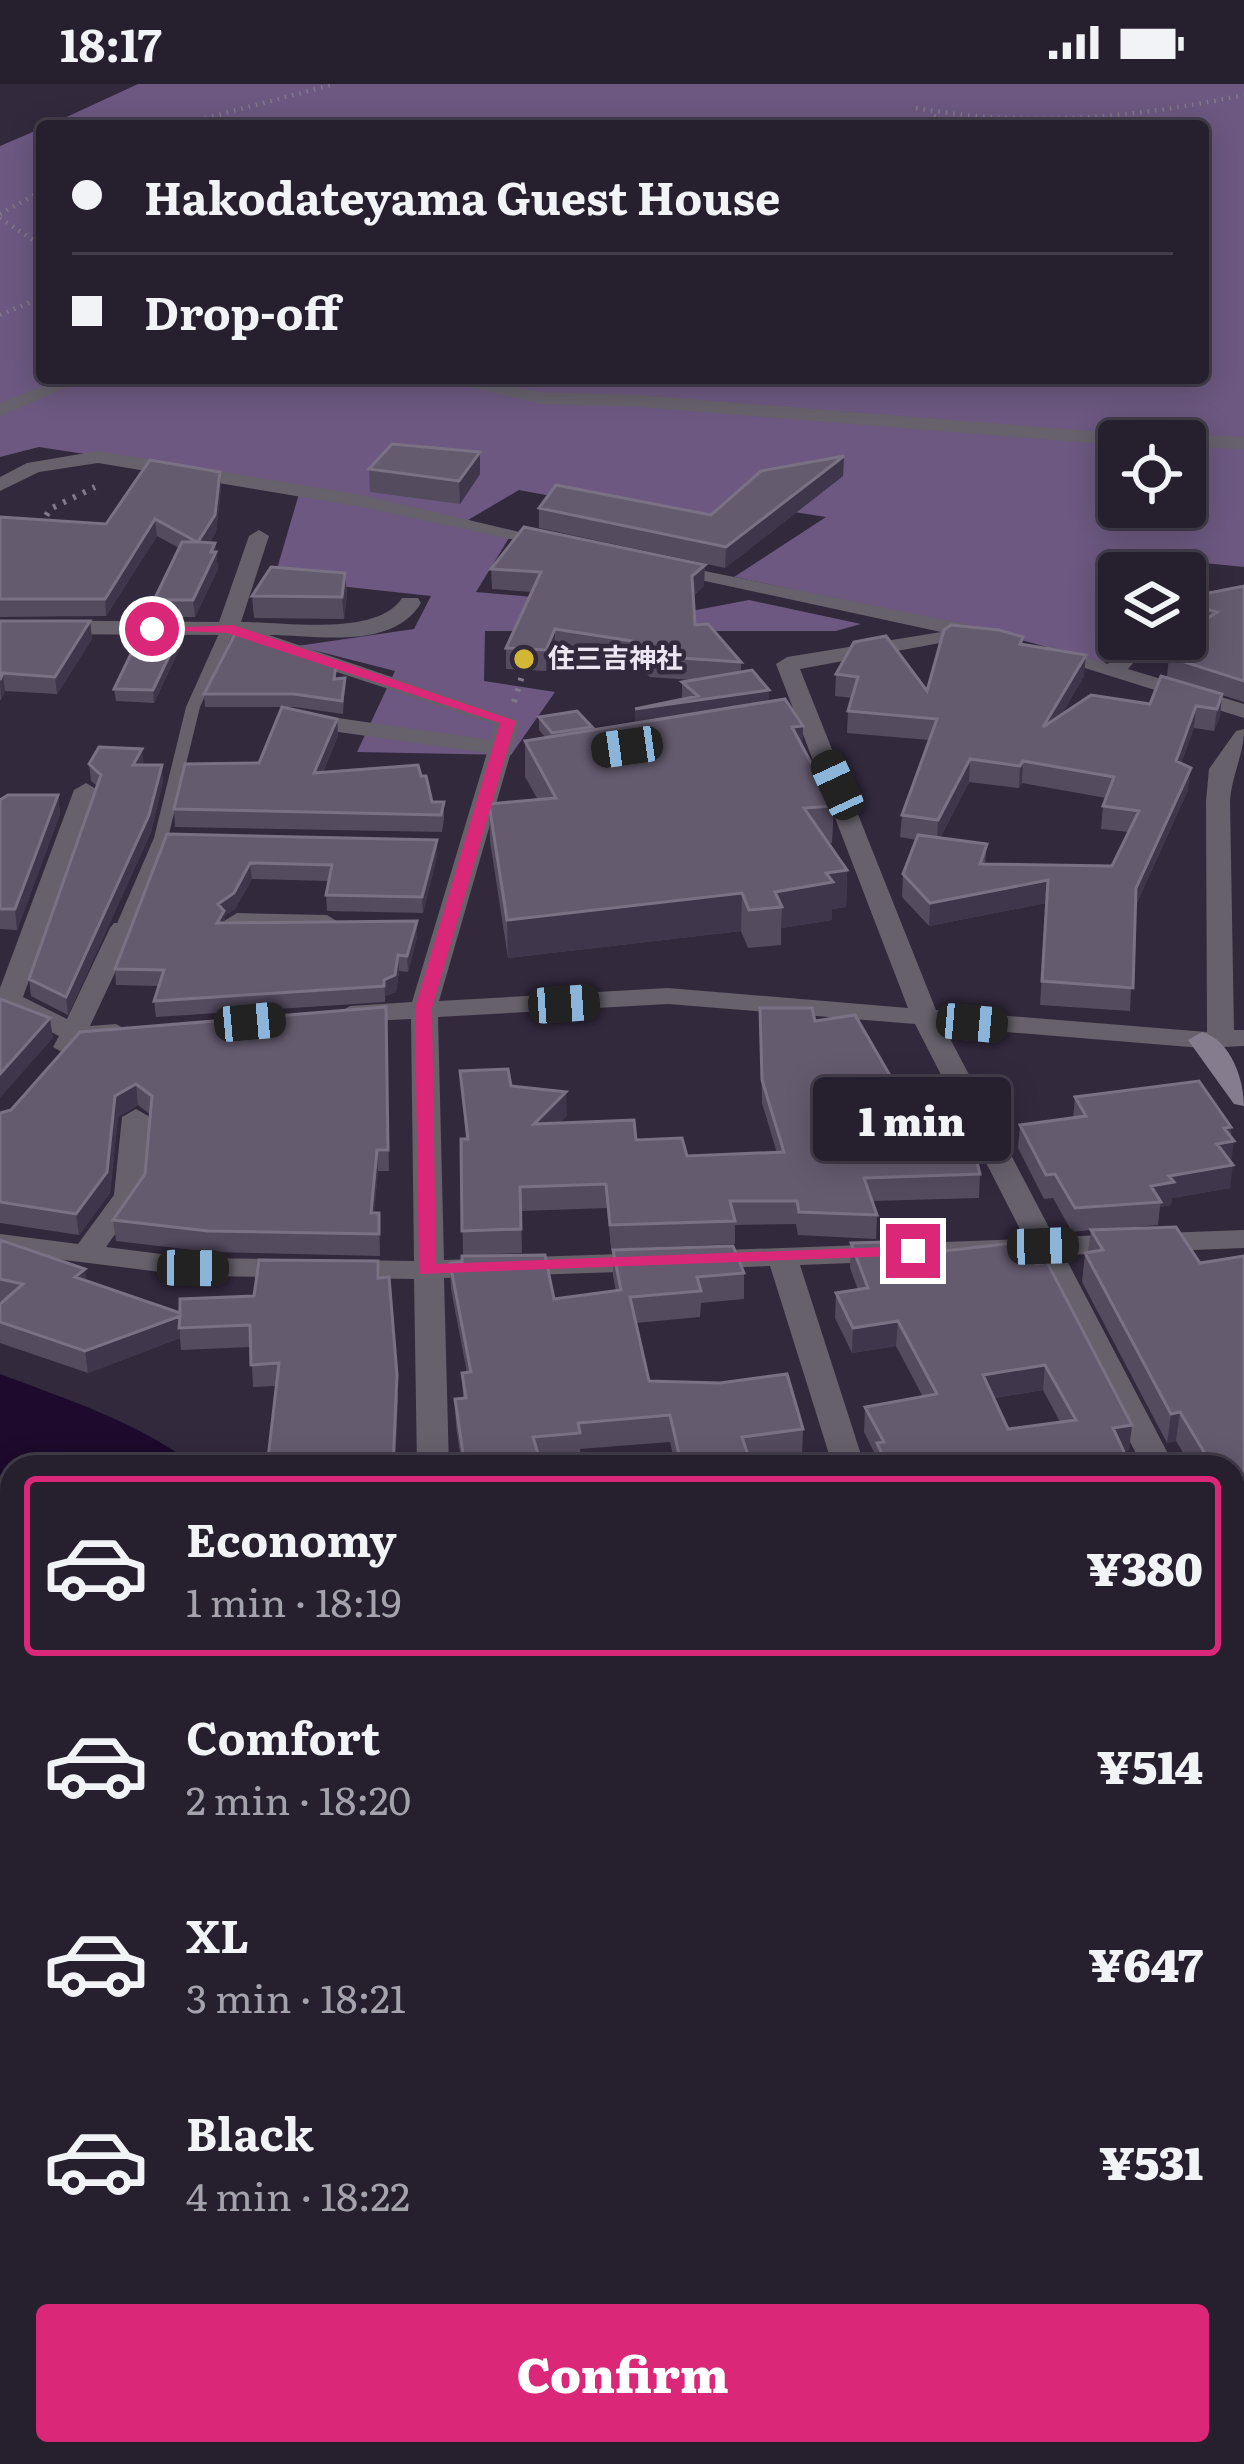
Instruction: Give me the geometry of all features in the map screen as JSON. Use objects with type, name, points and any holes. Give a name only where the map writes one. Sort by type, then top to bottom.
[{"type":"street","points":[[0,410],[65,384]]},
{"type":"street","points":[[476,384],[576,402],[640,401],[1072,435],[1244,443]]},
{"type":"street","points":[[1,494],[34,467],[98,457],[362,501],[589,550]]},
{"type":"street","points":[[228,628],[259,536]]},
{"type":"street","points":[[634,560],[975,633],[1244,711]]},
{"type":"street","points":[[1206,602],[1241,597]]},
{"type":"street","points":[[0,627],[370,628],[395,622],[410,603]]},
{"type":"street","points":[[228,628],[508,721],[502,760],[459,845],[435,926],[424,1008],[433,1455]]},
{"type":"street","points":[[975,633],[787,664],[807,707],[795,722],[837,785],[926,1019],[1153,1455]]},
{"type":"street","points":[[1114,671],[1124,660]]},
{"type":"street","points":[[294,718],[502,760]]},
{"type":"street","points":[[1244,736],[1222,769],[1217,891],[1222,1039],[1244,1098]]},
{"type":"street","points":[[86,790],[4,998],[77,1035],[146,1030]]},
{"type":"street","points":[[1217,891],[1244,895]]},
{"type":"street","points":[[237,921],[354,924]]},
{"type":"street","points":[[46,1071],[77,1035],[123,928]]},
{"type":"street","points":[[331,1015],[668,996],[1222,1039]]},
{"type":"street","points":[[85,1255],[128,1195],[136,1117]]},
{"type":"street","points":[[0,1243],[193,1268],[426,1270],[1244,1240]]},
{"type":"street","points":[[782,1257],[845,1455]]},
{"type":"lane","points":[[123,928],[173,838],[194,707],[228,628]]},
{"type":"path","points":[[199,120],[335,84]]},
{"type":"path","points":[[1068,120],[1244,95]]},
{"type":"path","points":[[944,120],[916,108],[972,120]]},
{"type":"path","points":[[36,194],[0,216],[36,242]]},
{"type":"path","points":[[0,315],[36,300]]},
{"type":"path","points":[[36,535],[50,509],[95,488]]},
{"type":"shaded area","points":[[138,84],[1244,84],[1244,567],[1206,563],[1206,552],[1098,552],[1098,660],[1107,660],[1104,663],[986,630],[734,577],[826,517],[730,502],[697,523],[519,490],[468,520],[512,533],[476,592],[691,611],[749,600],[861,624],[836,631],[485,631],[484,681],[555,692],[511,755],[357,752],[395,671],[297,646],[414,629],[431,596],[274,579],[301,487],[39,447],[0,457],[0,146],[36,131],[36,384],[1209,384],[1209,120],[60,120]]},
{"type":"shaded area","points":[[0,1374],[127,1425],[180,1455],[0,1455]]},
{"type":"building","points":[[392,444],[480,452],[459,481],[369,469]]},
{"type":"building","points":[[844,456],[726,547],[539,508],[556,485],[711,515],[761,471]]},
{"type":"building","points":[[150,460],[220,472],[215,515],[198,542],[215,543],[211,552],[216,552],[193,600],[154,600],[182,542],[197,542],[155,519],[105,599],[0,599],[0,517],[106,524]]},
{"type":"building","points":[[524,527],[705,565],[692,576],[695,625],[708,624],[741,662],[650,656],[632,641],[555,629],[546,650],[506,648],[541,572],[491,569]]},
{"type":"building","points":[[271,567],[345,573],[342,597],[252,596]]},
{"type":"building","points":[[1244,586],[1244,681],[1178,660],[1206,660],[1206,619],[1217,612],[1206,609],[1206,594]]},
{"type":"building","points":[[0,621],[90,621],[55,677],[3,673],[0,680]]},
{"type":"building","points":[[951,625],[999,630],[1023,637],[1020,644],[1086,655],[1043,727],[1091,695],[1150,704],[1161,676],[1222,694],[1217,709],[1196,706],[1176,761],[1191,768],[1136,888],[1133,988],[1042,981],[1048,880],[930,903],[903,874],[918,835],[987,844],[980,864],[1112,866],[1139,811],[1103,806],[1114,777],[1023,761],[1020,766],[970,759],[938,820],[902,815],[937,719],[848,711],[858,677],[836,674],[854,642],[886,636],[927,691],[944,630]]},
{"type":"building","points":[[144,627],[183,627],[153,690],[114,689]]},
{"type":"building","points":[[236,632],[336,664],[334,679],[345,678],[342,701],[294,694],[204,694]]},
{"type":"building","points":[[752,670],[769,690],[635,709],[698,696],[682,682]]},
{"type":"building","points":[[785,699],[803,726],[792,727],[834,806],[804,808],[847,870],[826,873],[833,882],[775,892],[782,907],[749,910],[742,893],[507,920],[489,804],[556,798],[525,741]]},
{"type":"building","points":[[282,707],[337,719],[314,773],[418,765],[432,802],[444,802],[441,815],[174,809],[185,764],[259,763]]},
{"type":"building","points":[[577,711],[592,727],[552,733],[539,717]]},
{"type":"building","points":[[99,747],[142,749],[133,765],[162,765],[149,815],[66,997],[29,979],[101,775],[89,764]]},
{"type":"building","points":[[8,795],[58,795],[15,909],[0,909],[0,800]]},
{"type":"building","points":[[167,834],[437,840],[422,897],[326,895],[332,865],[250,863],[234,893],[218,904],[224,911],[217,923],[417,921],[407,956],[398,955],[395,975],[384,980],[384,986],[154,1001],[164,970],[115,969]]},
{"type":"building","points":[[0,999],[50,1018],[0,1074]]},
{"type":"building","points":[[386,1007],[388,1150],[377,1150],[371,1213],[379,1213],[379,1234],[208,1231],[113,1220],[145,1174],[152,1096],[136,1084],[115,1096],[107,1172],[76,1214],[0,1202],[0,1113],[11,1110],[80,1032]]},
{"type":"building","points":[[760,1008],[812,1008],[815,1021],[855,1015],[903,1098],[947,1091],[966,1117],[980,1174],[864,1178],[877,1215],[799,1212],[797,1201],[730,1201],[735,1221],[610,1225],[606,1184],[520,1187],[521,1229],[462,1231],[461,1139],[468,1139],[460,1071],[508,1069],[511,1086],[566,1092],[534,1124],[634,1120],[636,1140],[682,1138],[687,1156],[784,1152],[762,1080]]},
{"type":"building","points":[[1199,1081],[1231,1127],[1224,1128],[1234,1141],[1217,1144],[1233,1165],[1169,1176],[1174,1182],[1151,1186],[1161,1202],[1075,1208],[1055,1174],[1046,1175],[1020,1125],[1086,1116],[1075,1097]]},
{"type":"building","points":[[1176,1227],[1200,1263],[1244,1256],[1244,1455],[1206,1455],[1180,1412],[1171,1414],[1085,1253],[1103,1250],[1091,1230]]},
{"type":"building","points":[[0,1240],[85,1269],[75,1277],[180,1313],[180,1299],[254,1296],[259,1260],[378,1261],[378,1278],[389,1277],[397,1375],[394,1455],[268,1455],[279,1363],[251,1365],[250,1325],[179,1328],[180,1316],[85,1351],[0,1322],[0,1304],[23,1284],[0,1279]]},
{"type":"building","points":[[886,1242],[891,1257],[1023,1242],[1036,1264],[1047,1262],[1132,1425],[1113,1428],[1125,1455],[882,1455],[877,1443],[884,1442],[865,1407],[937,1394],[898,1321],[853,1328],[836,1293],[868,1288],[851,1243]],"holes":[[[1045,1365],[1076,1420],[1008,1429],[983,1375]]]},
{"type":"building","points":[[733,1246],[744,1273],[697,1277],[701,1291],[630,1297],[649,1381],[720,1383],[787,1374],[803,1429],[742,1437],[748,1455],[679,1455],[670,1415],[578,1423],[580,1433],[533,1437],[538,1455],[463,1455],[455,1399],[466,1398],[462,1373],[471,1372],[450,1263],[462,1262],[462,1256],[545,1255],[554,1299],[621,1290],[613,1250]]},
{"type":"place","name":"住三吉神社","points":[[524,659]]},
{"type":"route","points":[[152,629],[228,628],[508,721],[424,1008],[426,1270],[913,1251]]}]
